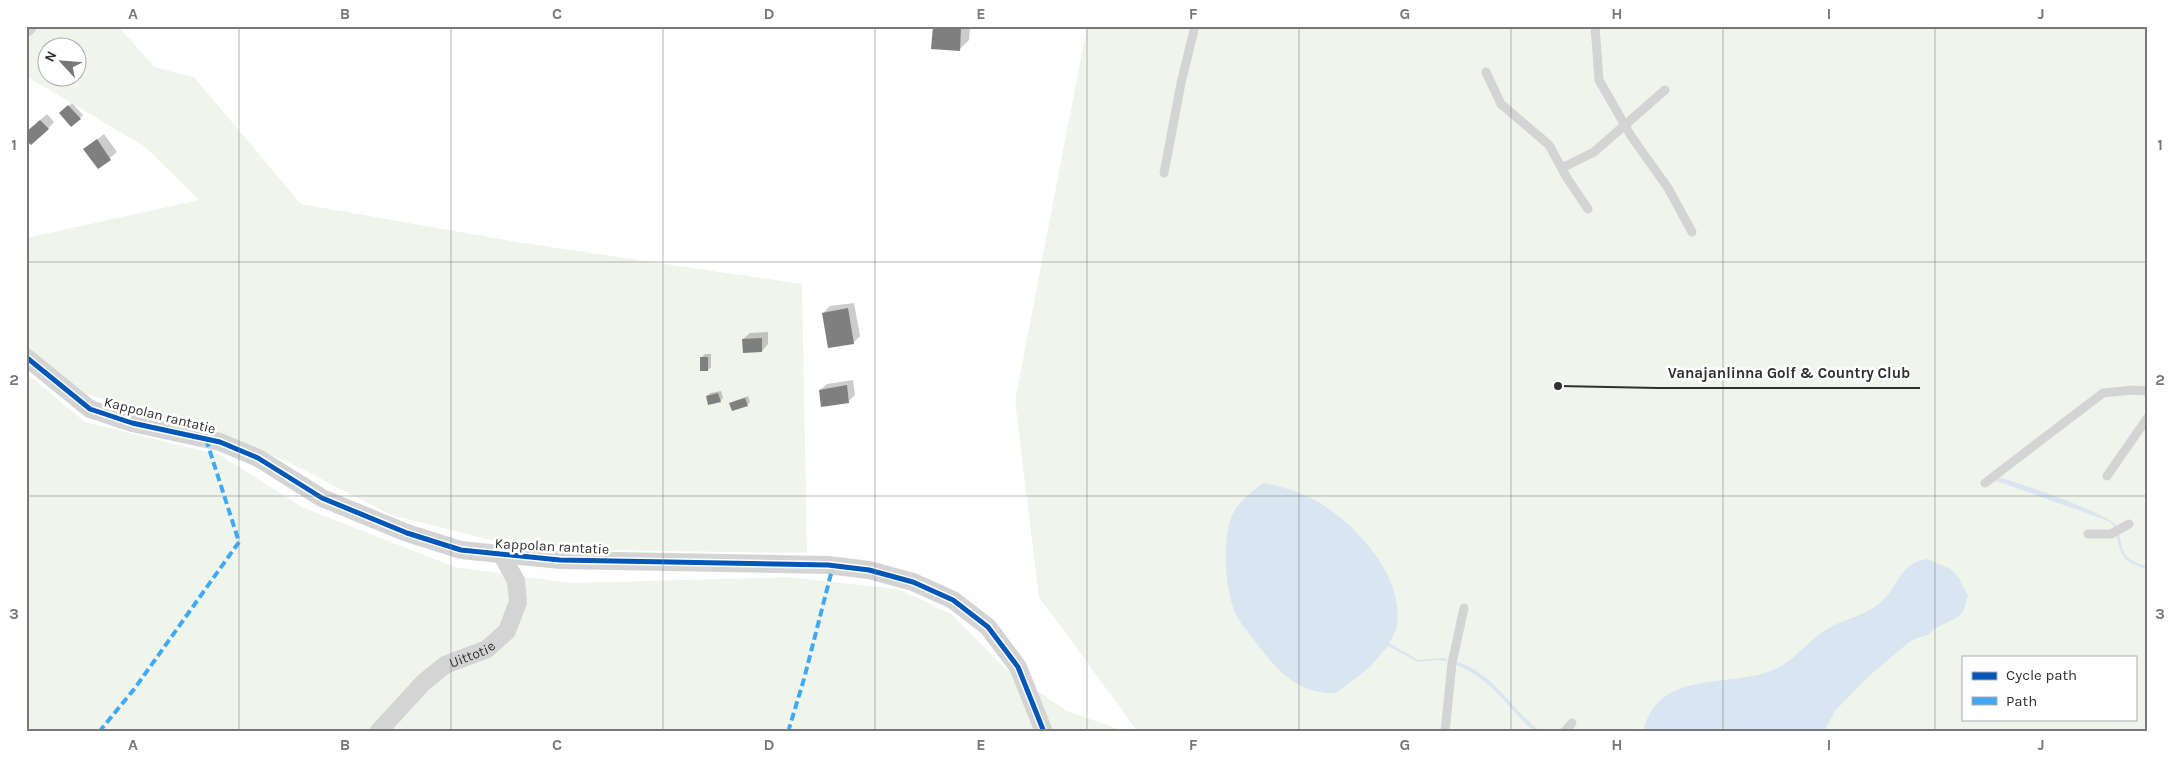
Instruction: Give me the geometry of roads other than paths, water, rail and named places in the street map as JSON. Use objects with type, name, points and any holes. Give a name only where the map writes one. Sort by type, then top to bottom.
[{"type":"street","name":"Kappolan rantatie","points":[[26,357],[90,409],[132,423],[220,442],[258,458],[322,498],[408,533],[461,550],[560,560],[828,565],[870,570],[913,582],[953,600],[988,627],[1018,667],[1044,732]]},
{"type":"street","name":"Uittotie","points":[[378,732],[423,683],[445,665],[486,649],[507,631],[518,602],[516,581],[502,555]]},
{"type":"lane","points":[[1164,173],[1180,83],[1195,26]]},
{"type":"lane","points":[[1595,26],[1599,80],[1625,125],[1668,188],[1692,232]]},
{"type":"lane","points":[[1486,72],[1501,104],[1549,144],[1588,209]]},
{"type":"lane","points":[[1562,168],[1594,152],[1665,90]]},
{"type":"lane","points":[[1985,483],[2103,393],[2133,390],[2148,391]]},
{"type":"lane","points":[[2107,476],[2148,417]]},
{"type":"lane","points":[[2088,534],[2111,534],[2129,524]]},
{"type":"lane","points":[[1445,732],[1452,663],[1464,608]]},
{"type":"lane","points":[[1564,732],[1572,723]]},
{"type":"place","name":"Vanajanlinna Golf & Country Club","points":[[1558,386]]}]
